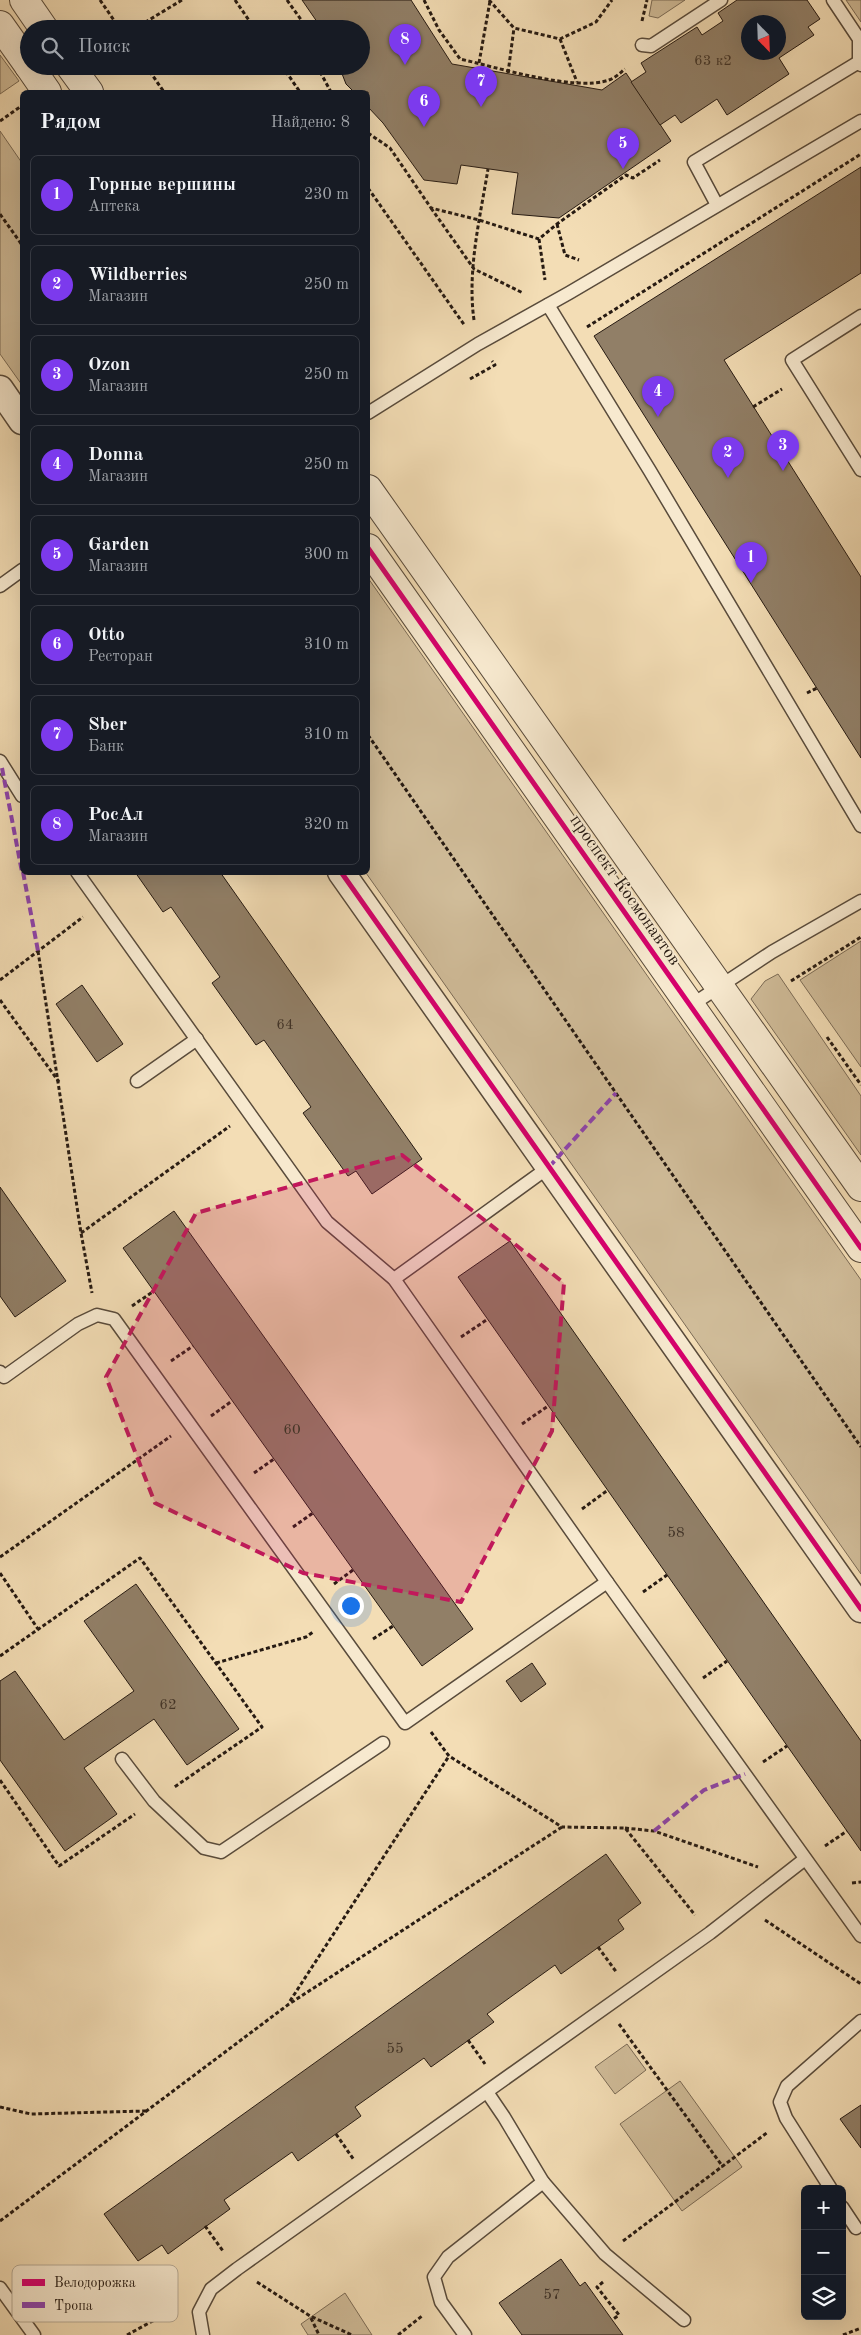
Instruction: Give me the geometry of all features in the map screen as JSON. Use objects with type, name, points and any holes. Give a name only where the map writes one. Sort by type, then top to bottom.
[{"type":"street","points":[[24,0],[38,20]]},
{"type":"street","points":[[0,25],[20,53]]},
{"type":"street","points":[[35,75],[46,90]]},
{"type":"street","points":[[77,75],[88,90]]},
{"type":"street","points":[[0,389],[20,418]]},
{"type":"street","name":"проспект Космонавтов","points":[[370,491],[861,1188]]},
{"type":"street","name":"проспект Космонавтов","points":[[370,551],[861,1248]]},
{"type":"street","points":[[343,875],[861,1609]]},
{"type":"lane","points":[[642,45],[652,46],[721,0]]},
{"type":"lane","points":[[718,205],[694,162],[860,64],[859,39],[833,0]]},
{"type":"lane","points":[[370,412],[478,344],[548,305],[861,121]]},
{"type":"lane","points":[[548,305],[650,471],[861,826]]},
{"type":"lane","points":[[861,316],[792,360],[861,470]]},
{"type":"lane","points":[[0,586],[20,571]]},
{"type":"lane","points":[[1,766],[20,793]]},
{"type":"lane","points":[[79,875],[327,1222],[394,1279],[624,1606],[861,1936]]},
{"type":"lane","points":[[690,1006],[719,986],[861,901]]},
{"type":"lane","points":[[138,1081],[197,1039]]},
{"type":"lane","points":[[394,1279],[549,1167]]},
{"type":"lane","points":[[0,1372],[4,1378],[78,1324],[97,1315],[114,1319],[404,1723],[607,1582]]},
{"type":"lane","points":[[122,1759],[154,1801],[204,1848],[221,1852],[383,1743]]},
{"type":"lane","points":[[202,2335],[198,2312],[211,2289],[710,1933],[782,1875],[805,1859]]},
{"type":"lane","points":[[828,2185],[786,2118],[780,2102],[787,2086],[861,2021]]},
{"type":"lane","points":[[487,2092],[543,2182],[605,2254],[684,2320]]},
{"type":"lane","points":[[465,2335],[441,2302],[434,2277],[448,2257],[543,2182]]},
{"type":"lane","points":[[846,2213],[856,2228]]},
{"type":"lane","points":[[0,2288],[12,2305]]},
{"type":"lane","points":[[25,2322],[34,2335]]},
{"type":"path","points":[[100,0],[114,20]]},
{"type":"path","points":[[149,20],[182,0]]},
{"type":"path","points":[[235,0],[249,20]]},
{"type":"path","points":[[287,0],[301,20]]},
{"type":"path","points":[[424,0],[439,30],[460,59],[509,72],[557,81],[594,83],[610,80],[625,69]]},
{"type":"path","points":[[490,1],[514,28],[560,39],[596,22],[612,0]]},
{"type":"path","points":[[480,64],[490,1]]},
{"type":"path","points":[[509,72],[514,28]]},
{"type":"path","points":[[560,39],[577,82]]},
{"type":"path","points":[[152,75],[163,90]]},
{"type":"path","points":[[288,75],[299,90]]},
{"type":"path","points":[[322,75],[331,90]]},
{"type":"path","points":[[0,121],[20,106]]},
{"type":"path","points":[[370,134],[390,148],[474,269],[548,305]]},
{"type":"path","points":[[569,339],[861,154]]},
{"type":"path","points":[[539,239],[557,224],[626,176],[633,178],[660,160]]},
{"type":"path","points":[[478,344],[471,297],[479,220],[488,169]]},
{"type":"path","points":[[370,191],[478,344],[495,365],[461,384]]},
{"type":"path","points":[[431,208],[479,220],[539,239]]},
{"type":"path","points":[[0,214],[20,242]]},
{"type":"path","points":[[539,239],[548,305]]},
{"type":"path","points":[[753,407],[802,377]]},
{"type":"path","points":[[370,738],[861,1447]]},
{"type":"path","points":[[0,980],[100,905]]},
{"type":"path","points":[[791,981],[861,937]]},
{"type":"path","points":[[38,952],[81,1233],[97,1315]]},
{"type":"path","points":[[0,1000],[59,1082]]},
{"type":"path","points":[[827,1038],[861,1085]]},
{"type":"path","points":[[81,1233],[249,1113]]},
{"type":"path","points":[[444,1350],[488,1319]]},
{"type":"path","points":[[505,1436],[548,1406]]},
{"type":"path","points":[[0,1557],[189,1423]]},
{"type":"path","points":[[564,1521],[608,1490]]},
{"type":"path","points":[[0,1656],[140,1558],[262,1726],[59,1866],[0,1780]]},
{"type":"path","points":[[0,1573],[38,1629]]},
{"type":"path","points":[[624,1606],[668,1575]]},
{"type":"path","points":[[216,1663],[306,1637]]},
{"type":"path","points":[[685,1690],[727,1661]]},
{"type":"path","points":[[418,1714],[449,1756],[562,1826],[654,1831],[782,1875]]},
{"type":"path","points":[[288,2004],[449,1756]]},
{"type":"path","points":[[0,2221],[288,2004],[562,1826]]},
{"type":"path","points":[[625,1828],[710,1933]]},
{"type":"path","points":[[744,1906],[861,1984]]},
{"type":"path","points":[[598,1947],[630,1990]]},
{"type":"path","points":[[606,2007],[723,2167]]},
{"type":"path","points":[[468,2040],[499,2083]]},
{"type":"path","points":[[0,2108],[31,2114],[146,2112]]},
{"type":"path","points":[[605,2254],[786,2118]]},
{"type":"path","points":[[336,2134],[367,2177]]},
{"type":"path","points":[[205,2226],[237,2269],[310,2316],[352,2335]]},
{"type":"path","points":[[597,2287],[619,2315],[612,2320]]},
{"type":"path","points":[[398,2335],[441,2302]]},
{"type":"path","points":[[178,2311],[198,2312]]},
{"type":"path","points":[[310,2316],[319,2335]]},
{"type":"path","points":[[127,2335],[151,2322]]},
{"type":"path","points":[[843,2335],[861,2328]]},
{"type":"highlighted area","points":[[402,1155],[564,1283],[552,1431],[461,1602],[303,1573],[155,1503],[106,1377],[196,1213]]},
{"type":"shaded area","points":[[652,0],[685,0],[658,18],[649,16]]},
{"type":"shaded area","points":[[846,0],[861,0],[861,22]]},
{"type":"shaded area","points":[[0,55],[19,81],[0,94]]},
{"type":"shaded area","points":[[0,131],[20,160],[20,382],[0,354]]},
{"type":"shaded area","points":[[370,581],[861,1280],[861,1574],[367,875],[370,875]]},
{"type":"shaded area","points":[[861,941],[861,1067],[800,980]]},
{"type":"shaded area","points":[[778,974],[861,1096],[861,1155],[751,999],[765,981]]},
{"type":"shaded area","points":[[627,2044],[646,2070],[615,2094],[595,2067]]},
{"type":"shaded area","points":[[680,2081],[742,2167],[682,2211],[620,2124]]},
{"type":"shaded area","points":[[345,2293],[372,2335],[308,2335],[301,2324]]},
{"type":"building","points":[[302,0],[411,0],[452,64],[602,90],[626,73],[671,141],[559,218],[512,214],[518,173],[461,165],[457,184],[424,180],[383,123],[370,109],[370,90],[352,90],[346,84],[342,75],[370,75],[370,20],[316,20]]},
{"type":"building","points":[[737,0],[807,0],[820,19],[808,27],[814,35],[786,53],[786,15],[741,15],[741,60],[780,60],[789,74],[727,115],[717,99],[681,123],[675,115],[660,125],[631,82],[646,72],[641,63],[697,27],[702,35],[723,21],[718,13]]},
{"type":"building","points":[[861,167],[861,273],[724,360],[861,577],[861,758],[594,336]]},
{"type":"building","points":[[137,875],[222,875],[422,1159],[372,1194],[356,1171],[348,1176],[303,1113],[311,1107],[264,1040],[256,1045],[212,983],[220,977],[171,907],[163,912]]},
{"type":"building","points":[[82,985],[123,1044],[97,1062],[56,1004]]},
{"type":"building","points":[[0,1187],[66,1281],[15,1317],[0,1296]]},
{"type":"building","points":[[174,1211],[473,1629],[422,1666],[123,1248]]},
{"type":"building","points":[[510,1241],[861,1741],[861,1851],[458,1277]]},
{"type":"building","points":[[136,1584],[239,1729],[187,1765],[154,1719],[84,1768],[117,1814],[65,1851],[0,1760],[0,1681],[15,1671],[64,1740],[134,1691],[84,1621]]},
{"type":"building","points":[[532,1663],[546,1684],[521,1702],[506,1681]]},
{"type":"building","points":[[606,1854],[641,1903],[618,1920],[624,1929],[561,1974],[555,1965],[487,2014],[494,2022],[431,2067],[424,2058],[355,2107],[361,2116],[298,2161],[292,2152],[224,2200],[230,2209],[168,2254],[162,2245],[138,2261],[104,2214]]},
{"type":"building","points":[[861,2105],[861,2148],[840,2119]]},
{"type":"building","points":[[561,2259],[580,2286],[585,2282],[623,2335],[522,2335],[499,2303]]},
{"type":"marked path","points":[[2,768],[20,862]]},
{"type":"marked path","points":[[24,875],[38,951]]},
{"type":"marked path","points":[[549,1167],[616,1093]]},
{"type":"marked path","points":[[654,1831],[704,1790],[745,1774]]},
{"type":"cycle path","points":[[370,551],[861,1248]]},
{"type":"cycle path","points":[[343,875],[861,1609]]},
{"type":"place","name":"РосАл","points":[[405,65]]},
{"type":"place","name":"Sber","points":[[481,107]]},
{"type":"place","name":"Otto","points":[[424,127]]},
{"type":"place","name":"Garden","points":[[623,169]]},
{"type":"place","name":"Donna","points":[[658,417]]},
{"type":"place","name":"Ozon","points":[[783,471]]},
{"type":"place","name":"Wildberries","points":[[728,478]]},
{"type":"place","name":"Горные вершины","points":[[751,583]]}]
